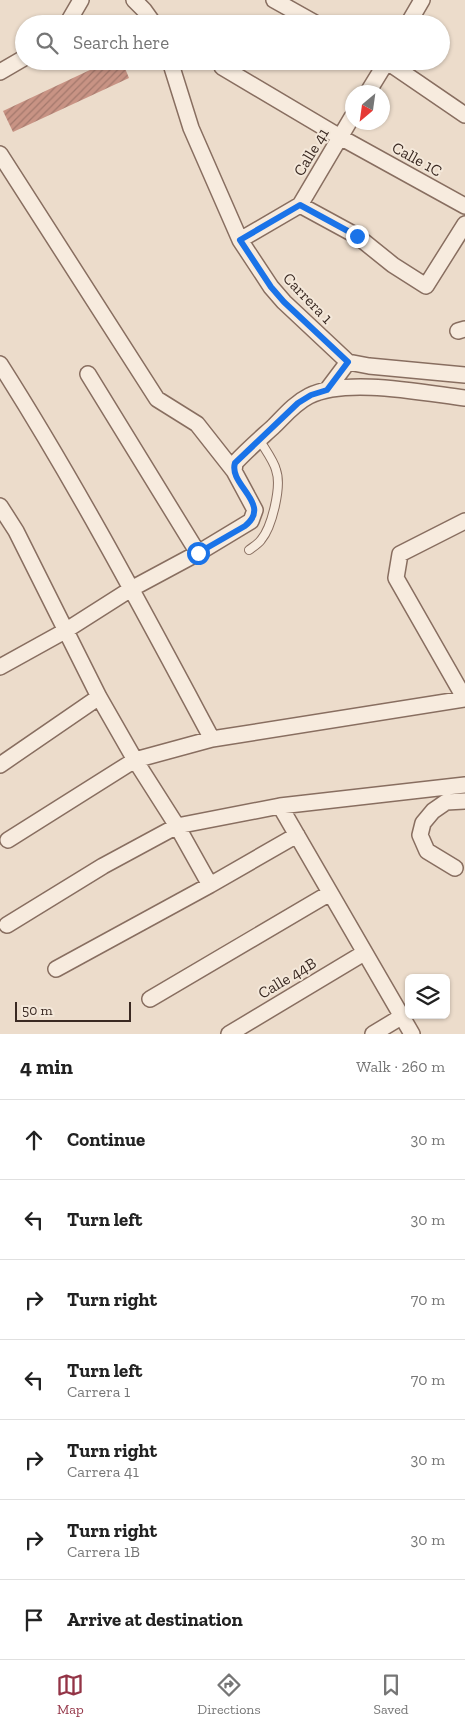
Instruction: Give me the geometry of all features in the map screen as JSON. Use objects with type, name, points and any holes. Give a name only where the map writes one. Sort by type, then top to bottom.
[{"type":"street","points":[[72,15],[81,0]]},
{"type":"street","points":[[134,0],[148,15]]},
{"type":"street","points":[[274,0],[301,15]]},
{"type":"street","points":[[413,15],[422,0]]},
{"type":"street","points":[[0,72],[15,63]]},
{"type":"street","name":"Carrera 1","points":[[173,70],[191,128],[240,240],[271,287],[284,302],[348,362]]},
{"type":"street","name":"Calle 1C","points":[[227,70],[340,137],[465,206]]},
{"type":"street","points":[[372,85],[381,70]]},
{"type":"street","points":[[400,70],[465,115]]},
{"type":"street","name":"Calle 41","points":[[300,205],[345,129]]},
{"type":"street","points":[[0,154],[157,399],[197,424],[234,471],[252,503],[254,516],[245,526],[132,589],[65,631],[0,667]]},
{"type":"street","points":[[240,240],[300,205],[357,236],[393,265],[426,286],[465,224]]},
{"type":"street","points":[[327,390],[348,362],[369,366],[465,375]]},
{"type":"street","points":[[0,364],[28,408],[132,589],[212,738]]},
{"type":"street","points":[[88,374],[198,553]]},
{"type":"street","points":[[234,471],[235,463],[259,439],[298,403],[311,395],[341,387],[387,389],[465,398]]},
{"type":"street","points":[[0,506],[16,530],[98,697],[177,826],[210,885]]},
{"type":"street","points":[[8,840],[135,760],[212,738],[465,699],[396,578],[400,554],[464,525]]},
{"type":"street","points":[[0,765],[98,697]]},
{"type":"street","points":[[7,925],[103,866],[177,826],[280,806],[465,785]]},
{"type":"street","points":[[455,868],[427,851],[420,834],[423,823],[433,811],[446,802],[465,801]]},
{"type":"street","points":[[280,806],[412,1034]]},
{"type":"street","points":[[56,969],[297,835]]},
{"type":"street","points":[[150,999],[330,893]]},
{"type":"street","name":"Calle 44B","points":[[228,1034],[364,953]]},
{"type":"street","points":[[373,1034],[401,1017]]},
{"type":"lane","points":[[250,550],[261,540],[266,531],[274,511],[278,483],[276,469],[259,439]]},
{"type":"building","points":[[90,70],[126,70],[129,78],[13,132],[3,111]]},
{"type":"route","points":[[198,553],[245,526],[254,516],[252,503],[234,471],[235,463],[298,403],[311,395],[327,390],[348,362],[284,302],[271,287],[240,240],[300,205],[357,236]]}]
